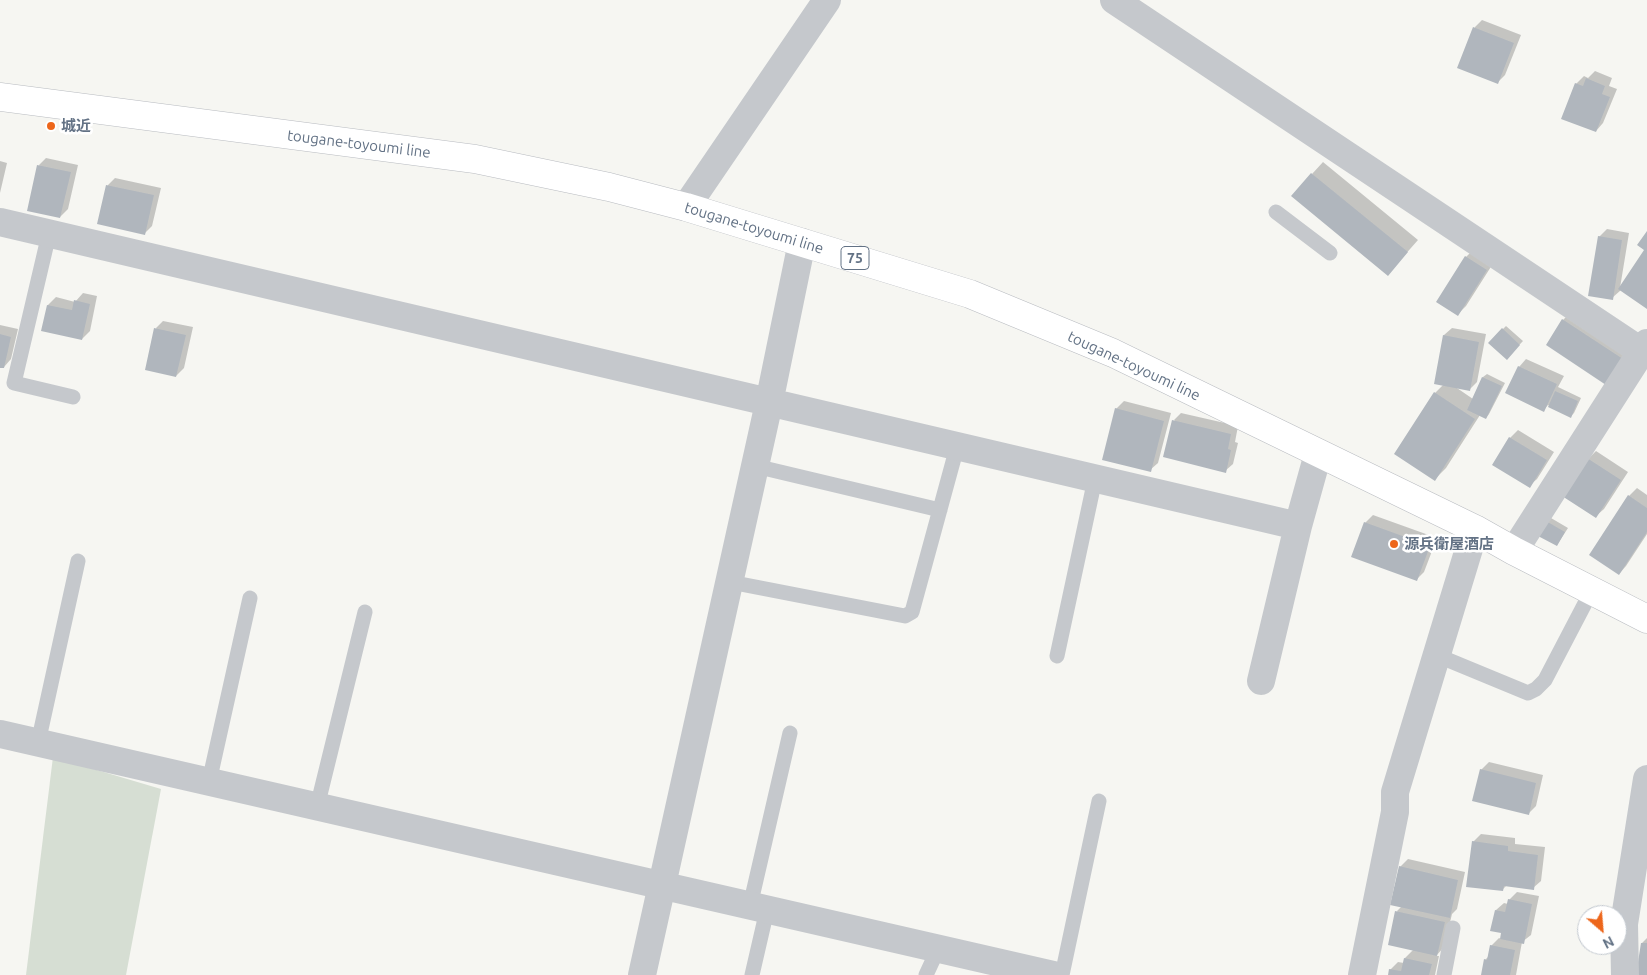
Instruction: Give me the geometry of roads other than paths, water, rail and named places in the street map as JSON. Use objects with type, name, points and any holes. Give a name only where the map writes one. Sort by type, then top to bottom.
[{"type":"main road","name":"tougane-toyoumi line","points":[[0,97],[475,159],[609,186],[686,207],[970,294],[1113,353],[1475,529],[1647,619]]},
{"type":"street","points":[[686,207],[827,0]]},
{"type":"street","points":[[1114,0],[1645,349],[1514,551]]},
{"type":"street","points":[[0,222],[1298,526]]},
{"type":"street","points":[[642,975],[730,582],[802,242]]},
{"type":"street","points":[[1261,681],[1298,526],[1318,454]]},
{"type":"street","points":[[1362,975],[1395,812],[1395,792],[1475,529]]},
{"type":"street","points":[[0,734],[1037,973]]},
{"type":"street","points":[[1625,975],[1624,924],[1647,779]]},
{"type":"lane","points":[[1276,212],[1330,253]]},
{"type":"lane","points":[[49,234],[14,383],[73,397]]},
{"type":"lane","points":[[730,582],[905,616],[912,612],[957,446]]},
{"type":"lane","points":[[755,466],[940,510]]},
{"type":"lane","points":[[1056,656],[1095,479]]},
{"type":"lane","points":[[38,743],[78,560]]},
{"type":"lane","points":[[1436,655],[1528,693],[1536,689],[1545,680],[1592,590]]},
{"type":"lane","points":[[209,782],[250,598]]},
{"type":"lane","points":[[317,807],[365,612]]},
{"type":"lane","points":[[752,975],[758,908],[790,733]]},
{"type":"lane","points":[[1062,975],[1099,801]]},
{"type":"lane","points":[[1444,975],[1453,928]]},
{"type":"lane","points":[[926,975],[938,949]]},
{"type":"place","name":"城近","points":[[51,126]]},
{"type":"place","name":"源兵衛屋酒店","points":[[1394,544]]}]
